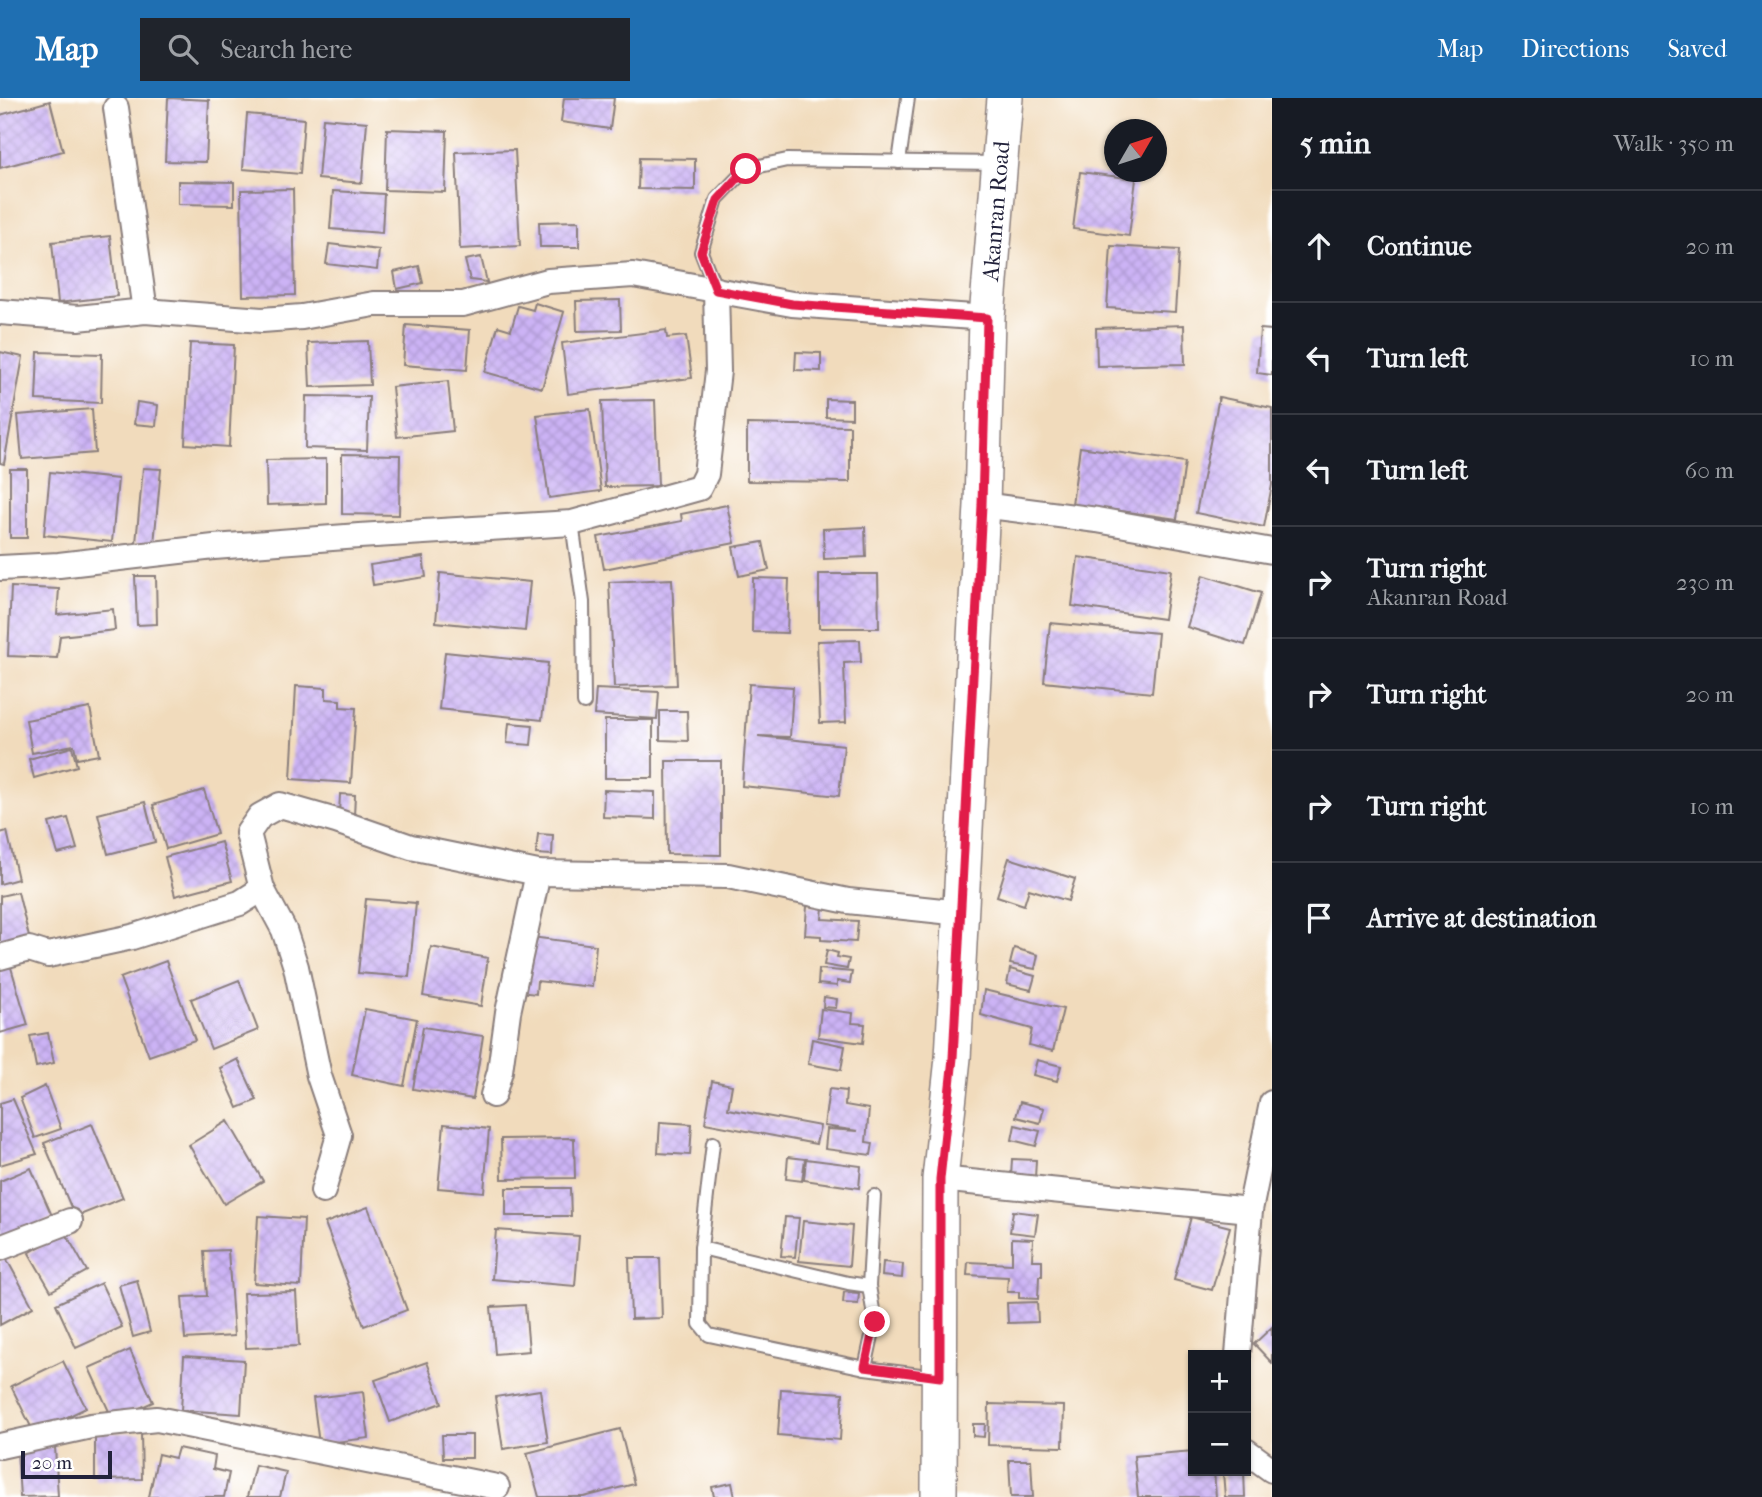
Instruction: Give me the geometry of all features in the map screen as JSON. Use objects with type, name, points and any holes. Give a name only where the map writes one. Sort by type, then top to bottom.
[{"type":"main road","name":"Akanran Road","points":[[939,1497],[940,1179],[953,1058],[982,505],[987,318],[1005,98]]},
{"type":"street","points":[[116,108],[145,312]]},
{"type":"street","points":[[0,312],[78,318],[145,312],[262,320],[302,317],[374,304],[463,304],[548,281],[633,275],[792,304],[987,318]]},
{"type":"street","points":[[0,568],[59,565],[214,547],[572,523],[699,488],[706,474],[718,371],[716,290]]},
{"type":"street","points":[[982,505],[1097,520],[1272,551]]},
{"type":"street","points":[[323,1191],[339,1135],[319,1076],[296,967],[284,930],[262,889],[248,833],[260,817],[280,805],[411,847],[538,873],[728,876],[848,901],[961,913]]},
{"type":"street","points":[[493,1095],[538,873]]},
{"type":"street","points":[[0,957],[29,949],[48,955],[132,937],[240,902],[262,889]]},
{"type":"street","points":[[1238,1350],[1250,1210],[1272,1103]]},
{"type":"street","points":[[940,1179],[1250,1210]]},
{"type":"street","points":[[0,1248],[70,1221]]},
{"type":"street","points":[[0,1446],[91,1426],[157,1419],[497,1487]]},
{"type":"street","points":[[1251,1455],[1272,1470]]},
{"type":"lane","points":[[899,162],[908,98]]},
{"type":"lane","points":[[716,290],[701,252],[718,200],[746,169],[787,160],[1000,163]]},
{"type":"lane","points":[[572,523],[583,602],[584,703]]},
{"type":"lane","points":[[713,1143],[701,1248],[700,1324],[709,1335],[865,1367],[940,1377]]},
{"type":"lane","points":[[865,1367],[875,1322],[869,1286],[874,1196]]},
{"type":"lane","points":[[701,1248],[869,1286]]},
{"type":"building","points":[[168,98],[209,100],[206,162],[165,161]]},
{"type":"building","points":[[564,98],[614,98],[610,129],[561,122]]},
{"type":"building","points":[[50,101],[63,151],[0,168],[0,115]]},
{"type":"building","points":[[247,114],[304,119],[300,174],[243,169]]},
{"type":"building","points":[[323,118],[367,122],[362,183],[318,179]]},
{"type":"building","points":[[387,129],[447,131],[445,192],[385,190]]},
{"type":"building","points":[[515,150],[520,246],[460,249],[456,152]]},
{"type":"building","points":[[639,158],[695,159],[695,190],[638,189]]},
{"type":"building","points":[[1080,172],[1104,175],[1104,182],[1136,182],[1129,236],[1073,229]]},
{"type":"building","points":[[178,181],[234,182],[234,205],[178,204]]},
{"type":"building","points":[[293,189],[295,295],[243,296],[241,190]]},
{"type":"building","points":[[333,191],[384,194],[382,233],[330,229]]},
{"type":"building","points":[[579,221],[579,247],[540,247],[539,222]]},
{"type":"building","points":[[110,236],[117,296],[58,303],[52,242]]},
{"type":"building","points":[[329,244],[379,250],[377,270],[326,264]]},
{"type":"building","points":[[1111,246],[1179,250],[1175,312],[1107,308]]},
{"type":"building","points":[[481,257],[487,282],[470,280],[465,260]]},
{"type":"building","points":[[419,266],[423,283],[397,289],[394,272]]},
{"type":"building","points":[[620,300],[621,330],[577,331],[576,301]]},
{"type":"building","points":[[535,303],[564,312],[542,388],[485,372],[498,326],[511,330],[518,306],[533,310]]},
{"type":"building","points":[[406,325],[470,330],[467,370],[403,365]]},
{"type":"building","points":[[1184,325],[1185,364],[1097,366],[1096,328]]},
{"type":"building","points":[[1260,329],[1272,330],[1272,375],[1257,373]]},
{"type":"building","points":[[666,330],[667,338],[686,336],[692,378],[568,394],[562,343]]},
{"type":"building","points":[[368,341],[370,385],[310,387],[308,343]]},
{"type":"building","points":[[190,343],[234,345],[229,447],[185,444]]},
{"type":"building","points":[[0,352],[23,357],[4,464],[0,463]]},
{"type":"building","points":[[38,352],[102,354],[101,403],[36,400]]},
{"type":"building","points":[[796,352],[821,353],[821,371],[795,370]]},
{"type":"building","points":[[448,381],[453,431],[397,437],[392,387]]},
{"type":"building","points":[[306,396],[369,397],[367,450],[305,448]]},
{"type":"building","points":[[1219,397],[1272,408],[1272,485],[1264,527],[1196,513]]},
{"type":"building","points":[[826,399],[852,400],[852,418],[826,417]]},
{"type":"building","points":[[655,400],[658,486],[605,487],[602,401]]},
{"type":"building","points":[[137,402],[158,405],[156,426],[134,424]]},
{"type":"building","points":[[92,409],[95,453],[22,459],[18,415]]},
{"type":"building","points":[[590,409],[601,491],[549,498],[537,415]]},
{"type":"building","points":[[747,424],[850,426],[850,482],[747,481]]},
{"type":"building","points":[[1080,447],[1185,462],[1177,519],[1072,504]]},
{"type":"building","points":[[342,454],[400,455],[399,515],[342,514]]},
{"type":"building","points":[[326,459],[326,503],[267,505],[266,460]]},
{"type":"building","points":[[143,468],[161,469],[154,544],[136,543]]},
{"type":"building","points":[[10,469],[27,469],[27,538],[10,538]]},
{"type":"building","points":[[50,472],[118,479],[112,542],[44,535]]},
{"type":"building","points":[[727,505],[735,543],[604,569],[598,537],[682,521],[681,514]]},
{"type":"building","points":[[865,527],[866,557],[824,559],[823,529]]},
{"type":"building","points":[[763,542],[769,570],[739,576],[733,547]]},
{"type":"building","points":[[423,557],[426,577],[373,585],[370,565]]},
{"type":"building","points":[[1078,557],[1171,570],[1164,619],[1072,606]]},
{"type":"building","points":[[440,573],[530,582],[525,631],[436,622]]},
{"type":"building","points":[[819,574],[878,574],[879,628],[819,628]]},
{"type":"building","points":[[1203,575],[1261,593],[1245,645],[1187,627]]},
{"type":"building","points":[[135,576],[156,576],[157,624],[137,625]]},
{"type":"building","points":[[753,578],[789,579],[787,633],[752,632]]},
{"type":"building","points":[[672,579],[677,685],[614,687],[609,582]]},
{"type":"building","points":[[11,587],[59,589],[57,615],[113,609],[115,630],[60,636],[57,658],[8,656]]},
{"type":"building","points":[[1050,623],[1158,633],[1152,693],[1044,682]]},
{"type":"building","points":[[860,640],[861,662],[844,663],[846,722],[820,723],[817,641]]},
{"type":"building","points":[[445,652],[548,663],[542,720],[439,709]]},
{"type":"building","points":[[749,684],[793,687],[790,737],[758,736],[844,745],[839,796],[742,786]]},
{"type":"building","points":[[296,686],[326,688],[326,699],[340,700],[340,707],[356,708],[351,783],[291,779]]},
{"type":"building","points":[[596,689],[659,692],[657,719],[594,715]]},
{"type":"building","points":[[90,708],[99,755],[77,759],[74,745],[32,753],[26,720]]},
{"type":"building","points":[[660,711],[687,711],[688,741],[660,740]]},
{"type":"building","points":[[605,720],[653,720],[653,778],[605,778]]},
{"type":"building","points":[[509,723],[533,725],[531,745],[507,743]]},
{"type":"building","points":[[72,747],[77,766],[34,778],[29,759]]},
{"type":"building","points":[[666,761],[721,761],[721,855],[667,854]]},
{"type":"building","points":[[204,790],[217,834],[166,849],[153,805]]},
{"type":"building","points":[[604,790],[655,792],[655,819],[603,817]]},
{"type":"building","points":[[340,794],[355,795],[354,816],[339,814]]},
{"type":"building","points":[[145,802],[155,842],[108,854],[98,814]]},
{"type":"building","points":[[68,818],[77,849],[58,854],[49,823]]},
{"type":"building","points":[[7,831],[18,879],[0,884],[0,833]]},
{"type":"building","points":[[538,834],[553,835],[552,855],[536,854]]},
{"type":"building","points":[[221,842],[232,881],[175,896],[165,857]]},
{"type":"building","points":[[1009,858],[1075,879],[1068,901],[1029,889],[1024,905],[997,896]]},
{"type":"building","points":[[18,892],[29,937],[0,944],[0,896]]},
{"type":"building","points":[[366,899],[416,903],[409,977],[358,973]]},
{"type":"building","points":[[807,906],[823,907],[822,919],[858,921],[856,942],[821,940],[821,936],[805,935]]},
{"type":"building","points":[[531,937],[596,945],[592,987],[537,981],[536,994],[519,992]]},
{"type":"building","points":[[431,947],[488,958],[481,1006],[423,996]]},
{"type":"building","points":[[1014,948],[1038,955],[1035,969],[1010,964]]},
{"type":"building","points":[[827,950],[838,953],[837,957],[849,959],[847,969],[824,965]]},
{"type":"building","points":[[166,961],[195,1040],[149,1056],[120,978]]},
{"type":"building","points":[[10,964],[28,1025],[0,1033],[0,967]]},
{"type":"building","points":[[819,969],[852,972],[850,983],[837,981],[837,986],[818,984]]},
{"type":"building","points":[[1010,969],[1035,976],[1031,990],[1007,984]]},
{"type":"building","points":[[239,980],[258,1030],[211,1049],[191,999]]},
{"type":"building","points":[[984,990],[1063,1009],[1053,1051],[1029,1045],[1032,1029],[981,1015]]},
{"type":"building","points":[[824,997],[837,999],[836,1008],[823,1007]]},
{"type":"building","points":[[365,1009],[417,1019],[404,1086],[352,1075]]},
{"type":"building","points":[[821,1009],[853,1013],[852,1023],[865,1024],[863,1043],[818,1037]]},
{"type":"building","points":[[423,1027],[483,1036],[473,1099],[413,1089]]},
{"type":"building","points":[[48,1033],[54,1063],[36,1067],[30,1036]]},
{"type":"building","points":[[812,1039],[845,1046],[841,1070],[808,1064]]},
{"type":"building","points":[[238,1059],[257,1100],[238,1108],[220,1068]]},
{"type":"building","points":[[1037,1060],[1061,1066],[1057,1081],[1033,1075]]},
{"type":"building","points":[[712,1081],[732,1085],[728,1109],[820,1126],[816,1144],[705,1123]]},
{"type":"building","points":[[45,1086],[61,1129],[35,1138],[20,1098]]},
{"type":"building","points":[[829,1089],[846,1091],[845,1105],[869,1109],[866,1142],[873,1143],[871,1155],[825,1149],[827,1129],[858,1131],[824,1126]]},
{"type":"building","points":[[13,1099],[37,1154],[0,1165],[0,1103]]},
{"type":"building","points":[[1020,1102],[1044,1108],[1040,1123],[1016,1117]]},
{"type":"building","points":[[228,1121],[263,1181],[224,1204],[189,1145]]},
{"type":"building","points":[[660,1122],[692,1124],[690,1155],[658,1153]]},
{"type":"building","points":[[92,1124],[123,1198],[75,1217],[44,1143]]},
{"type":"building","points":[[444,1124],[489,1129],[484,1192],[438,1188]]},
{"type":"building","points":[[1015,1125],[1040,1131],[1036,1146],[1012,1140]]},
{"type":"building","points":[[574,1138],[575,1178],[502,1179],[501,1139]]},
{"type":"building","points":[[788,1157],[805,1159],[802,1181],[786,1179]]},
{"type":"building","points":[[806,1159],[861,1166],[859,1188],[804,1180]]},
{"type":"building","points":[[1012,1159],[1036,1160],[1035,1178],[1011,1177]]},
{"type":"building","points":[[31,1168],[53,1218],[0,1241],[0,1181]]},
{"type":"building","points":[[506,1188],[570,1188],[571,1216],[506,1216]]},
{"type":"building","points":[[368,1207],[407,1310],[364,1326],[325,1223]]},
{"type":"building","points":[[1013,1211],[1038,1214],[1035,1235],[1010,1232]]},
{"type":"building","points":[[258,1216],[304,1219],[301,1286],[254,1283]]},
{"type":"building","points":[[785,1217],[799,1218],[795,1257],[781,1256]]},
{"type":"building","points":[[1191,1217],[1230,1227],[1212,1290],[1174,1280]]},
{"type":"building","points":[[803,1221],[852,1226],[849,1266],[799,1261]]},
{"type":"building","points":[[496,1230],[579,1236],[575,1286],[492,1279]]},
{"type":"building","points":[[65,1232],[87,1271],[51,1291],[29,1253]]},
{"type":"building","points":[[1012,1238],[1033,1239],[1032,1260],[1042,1260],[1038,1299],[1019,1298],[1019,1292],[1007,1292],[1008,1277],[967,1275],[968,1262],[1012,1264]]},
{"type":"building","points":[[228,1250],[234,1336],[185,1339],[182,1297],[207,1296],[204,1251]]},
{"type":"building","points":[[6,1258],[33,1307],[0,1325],[0,1261]]},
{"type":"building","points":[[629,1258],[660,1258],[662,1318],[631,1319]]},
{"type":"building","points":[[883,1262],[903,1264],[902,1278],[882,1276]]},
{"type":"building","points":[[137,1280],[150,1332],[133,1337],[119,1285]]},
{"type":"building","points":[[101,1283],[122,1327],[76,1348],[56,1304]]},
{"type":"building","points":[[296,1292],[299,1346],[246,1348],[243,1293]]},
{"type":"building","points":[[844,1292],[859,1293],[858,1304],[843,1303]]},
{"type":"building","points":[[1037,1302],[1038,1322],[1008,1323],[1007,1303]]},
{"type":"building","points":[[525,1305],[529,1351],[495,1354],[491,1307]]},
{"type":"building","points":[[1272,1327],[1272,1363],[1254,1344]]},
{"type":"building","points":[[130,1350],[153,1402],[113,1420],[89,1368]]},
{"type":"building","points":[[184,1356],[244,1360],[241,1414],[181,1410]]},
{"type":"building","points":[[63,1361],[86,1408],[34,1433],[11,1386]]},
{"type":"building","points":[[427,1362],[442,1403],[390,1422],[375,1380]]},
{"type":"building","points":[[781,1389],[843,1393],[840,1440],[778,1435]]},
{"type":"building","points":[[540,1390],[548,1442],[503,1449],[495,1397]]},
{"type":"building","points":[[363,1392],[369,1438],[319,1444],[313,1398]]},
{"type":"building","points":[[989,1404],[1064,1406],[1063,1447],[988,1445]]},
{"type":"building","points":[[973,1424],[985,1424],[984,1437],[973,1436]]},
{"type":"building","points":[[620,1429],[634,1484],[584,1497],[539,1497],[527,1453]]},
{"type":"building","points":[[95,1433],[141,1433],[142,1479],[95,1480]]},
{"type":"building","points":[[442,1435],[472,1435],[472,1458],[443,1458]]},
{"type":"building","points":[[55,1447],[58,1496],[20,1497],[17,1450]]},
{"type":"building","points":[[178,1448],[215,1456],[213,1469],[229,1473],[224,1497],[149,1497],[158,1454],[175,1458]]},
{"type":"building","points":[[1188,1451],[1188,1476],[1214,1476],[1216,1497],[1138,1497],[1134,1456]]},
{"type":"building","points":[[1009,1460],[1031,1460],[1033,1497],[1011,1497]]},
{"type":"building","points":[[255,1465],[286,1472],[280,1497],[247,1497]]},
{"type":"building","points":[[1223,1476],[1244,1476],[1245,1497],[1225,1497]]},
{"type":"building","points":[[732,1483],[735,1497],[714,1497],[712,1487]]},
{"type":"route","points":[[746,169],[718,200],[701,252],[716,290],[792,304],[987,318],[982,505],[953,1058],[940,1179],[940,1377],[865,1367],[875,1322]]}]
